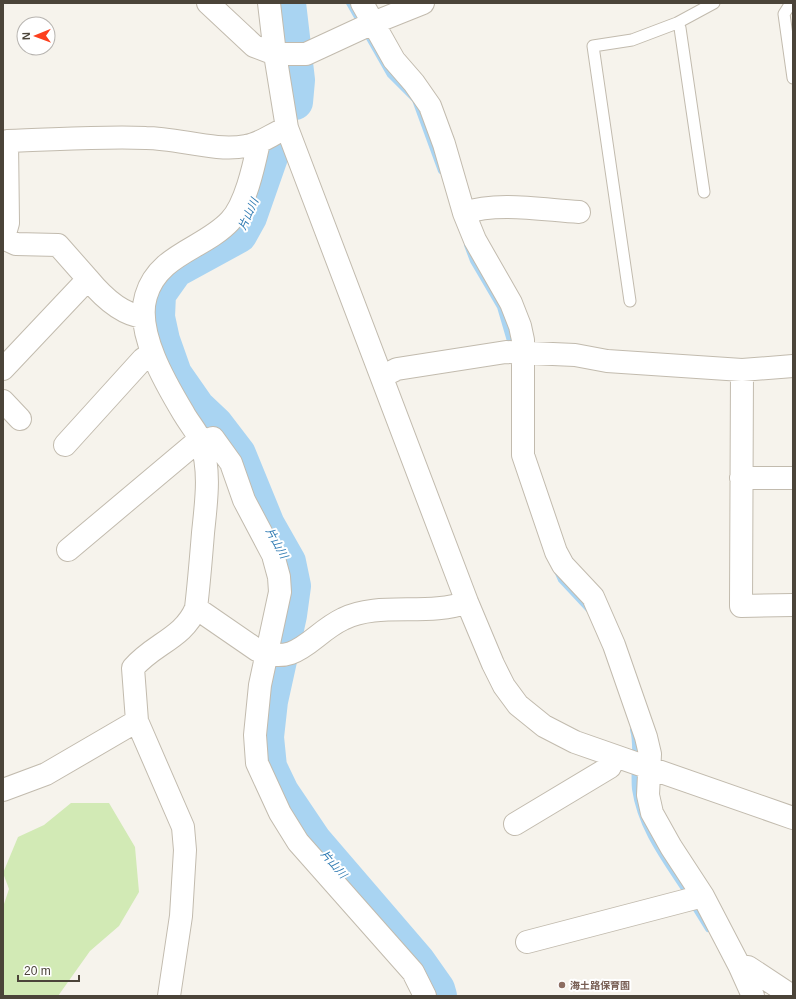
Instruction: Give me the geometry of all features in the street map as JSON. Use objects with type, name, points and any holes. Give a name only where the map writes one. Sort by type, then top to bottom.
[{"type":"street","points":[[208,3],[254,46],[289,54],[423,3]]},
{"type":"street","points":[[269,3],[289,54],[287,128],[383,376],[467,602],[504,686],[518,705],[544,726],[575,742],[648,769],[793,818]]},
{"type":"street","points":[[362,3],[394,60],[414,83],[430,106],[444,144],[464,213],[475,240],[511,303],[520,326],[524,353],[523,455],[527,470],[556,552],[563,565],[593,597],[609,632],[646,737],[650,754],[648,769],[648,795],[652,812],[671,847],[703,896],[740,967],[753,996]]},
{"type":"street","points":[[144,317],[135,316],[102,296],[58,245],[16,244],[3,237],[8,223],[7,141],[147,138],[230,147],[246,146],[259,142],[274,132],[287,128]]},
{"type":"street","points":[[169,996],[181,916],[185,850],[183,827],[137,721],[133,668],[142,657],[184,629],[193,617],[196,608],[207,478],[201,441],[184,415],[152,354],[144,317],[145,297],[154,277],[170,262],[230,221],[240,206],[259,142]]},
{"type":"street","points":[[464,213],[477,209],[506,207],[579,212]]},
{"type":"street","points":[[3,369],[88,279]]},
{"type":"street","points":[[383,376],[397,369],[506,352],[575,355],[607,361],[742,370],[793,366]]},
{"type":"street","points":[[65,445],[143,359],[152,354]]},
{"type":"street","points":[[742,370],[741,606],[793,605]]},
{"type":"street","points":[[3,401],[20,419]]},
{"type":"street","points":[[68,550],[193,444],[213,438],[231,463],[244,500],[273,556],[279,577],[280,592],[274,655],[255,735],[257,763],[280,813],[298,842],[413,972],[425,996]]},
{"type":"street","points":[[741,478],[793,478]]},
{"type":"street","points":[[196,608],[257,650],[274,655],[295,652],[343,618],[374,611],[423,610],[460,605],[467,602]]},
{"type":"street","points":[[3,790],[46,774],[137,721]]},
{"type":"street","points":[[515,824],[610,767],[614,757]]},
{"type":"street","points":[[527,942],[703,896]]},
{"type":"street","points":[[740,967],[748,967],[792,996]]},
{"type":"lane","points":[[630,301],[592,46],[632,40],[677,23],[714,3]]},
{"type":"lane","points":[[791,3],[784,14],[793,78]]},
{"type":"lane","points":[[677,23],[680,28],[704,192]]},
{"type":"green space","points":[[71,803],[109,803],[135,847],[139,892],[119,926],[90,951],[58,996],[3,996],[3,907],[9,889],[3,873],[18,837],[44,825]]},
{"type":"waterway","name":"片山川","points":[[288,3],[297,80],[295,102]]},
{"type":"waterway","points":[[349,3],[390,75],[415,100],[441,171]]},
{"type":"waterway","name":"片山川","points":[[270,157],[249,217],[239,235],[175,270],[158,294],[157,317],[162,340],[174,374],[197,407],[215,424],[238,454],[267,525],[288,562],[293,586],[289,615],[270,701],[266,737],[269,767],[281,792],[314,841],[418,962],[437,989],[439,996]]},
{"type":"waterway","points":[[467,245],[473,261],[500,307],[512,348]]},
{"type":"waterway","points":[[557,571],[561,580],[589,610]]},
{"type":"waterway","points":[[633,730],[635,743],[635,789],[638,804],[656,845],[688,895]]},
{"type":"waterway","points":[[692,903],[708,929]]},
{"type":"place","name":"海土路保育園","points":[[562,985]]}]
